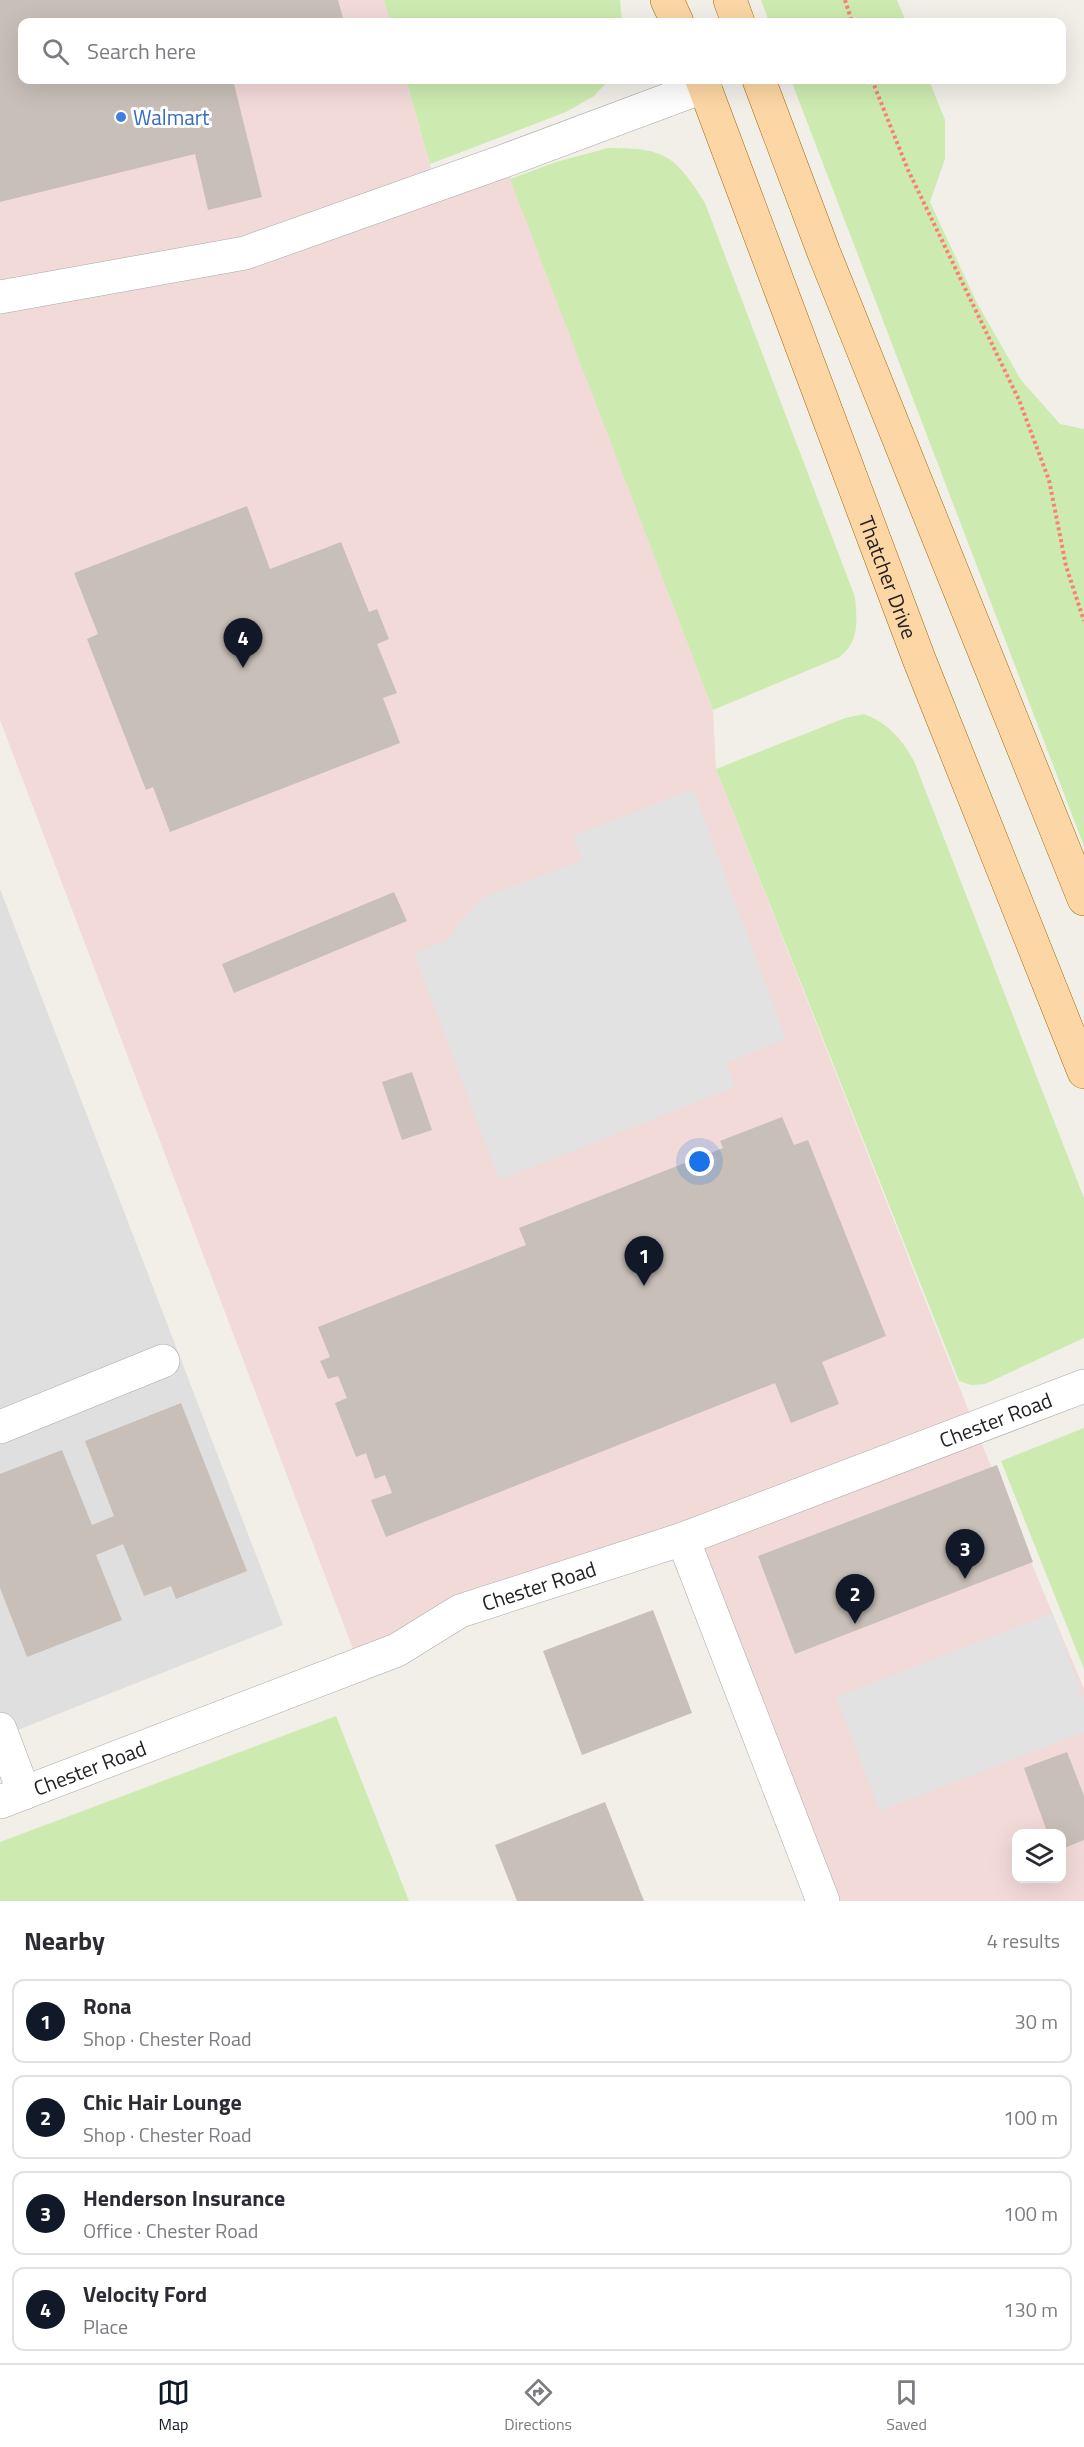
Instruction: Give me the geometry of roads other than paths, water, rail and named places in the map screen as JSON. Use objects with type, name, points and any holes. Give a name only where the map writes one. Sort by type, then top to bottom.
[{"type":"main road","points":[[667,0],[675,18]]},
{"type":"main road","points":[[730,0],[737,18]]},
{"type":"main road","name":"Thatcher Drive","points":[[703,84],[919,659],[1084,1072]]},
{"type":"main road","points":[[761,84],[824,253],[1084,899]]},
{"type":"street","points":[[0,297],[245,253],[504,161],[700,84]]},
{"type":"street","points":[[0,1427],[163,1360]]},
{"type":"street","name":"Chester Road","points":[[12,1797],[397,1650],[460,1611],[683,1539],[1084,1386]]},
{"type":"street","points":[[683,1539],[823,1901]]},
{"type":"street","points":[[0,1729],[12,1797]]},
{"type":"place","name":"Walmart","points":[[121,117]]},
{"type":"place","name":"Velocity Ford","points":[[243,668]]},
{"type":"place","name":"Rona","points":[[644,1286]]},
{"type":"place","name":"Henderson Insurance","points":[[965,1579]]},
{"type":"place","name":"Chic Hair Lounge","points":[[855,1624]]}]
